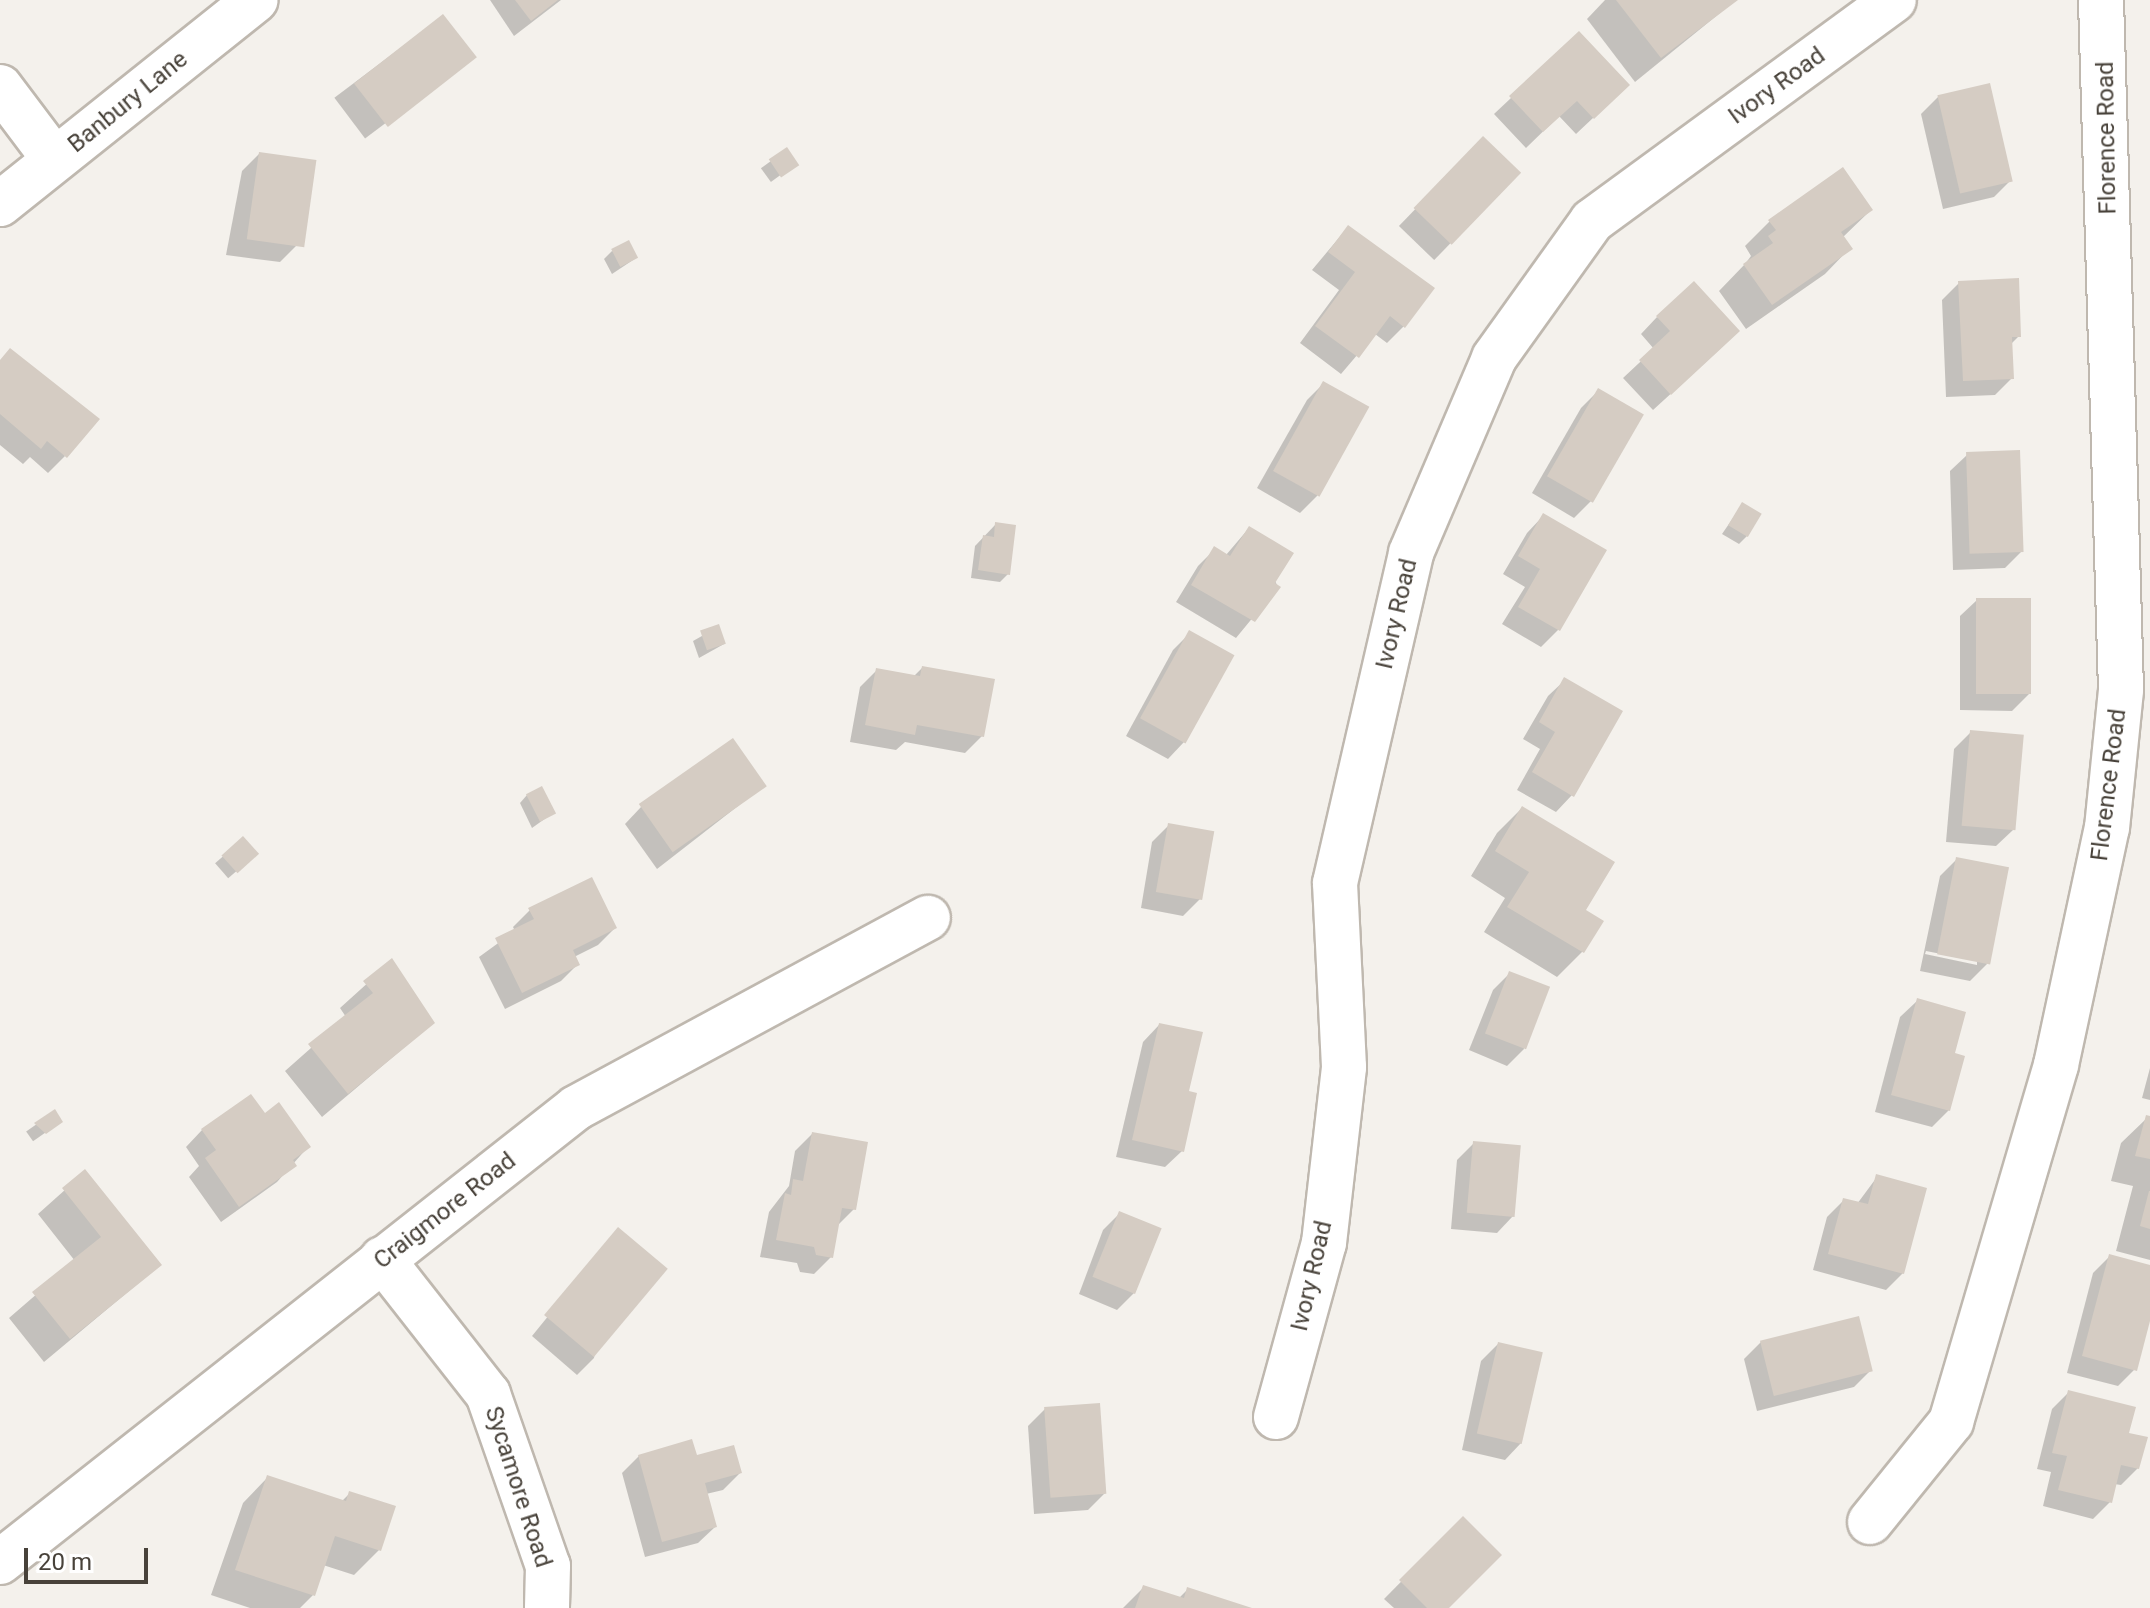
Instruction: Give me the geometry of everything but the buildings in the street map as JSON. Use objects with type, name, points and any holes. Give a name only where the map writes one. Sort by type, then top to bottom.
[{"type":"street","name":"Banbury Lane","points":[[0,204],[256,0]]},
{"type":"street","name":"Ivory Road","points":[[1276,1417],[1324,1243],[1344,1067],[1335,883],[1411,553],[1494,358],[1592,221],[1894,0]]},
{"type":"street","name":"Florence Road","points":[[1870,1522],[1951,1422],[2056,1065],[2107,828],[2121,690],[2101,0]]},
{"type":"street","points":[[0,87],[55,160]]},
{"type":"street","name":"Craigmore Road","points":[[0,1562],[576,1108],[928,918]]},
{"type":"street","name":"Sycamore Road","points":[[382,1259],[488,1394],[548,1566],[547,1608]]}]
